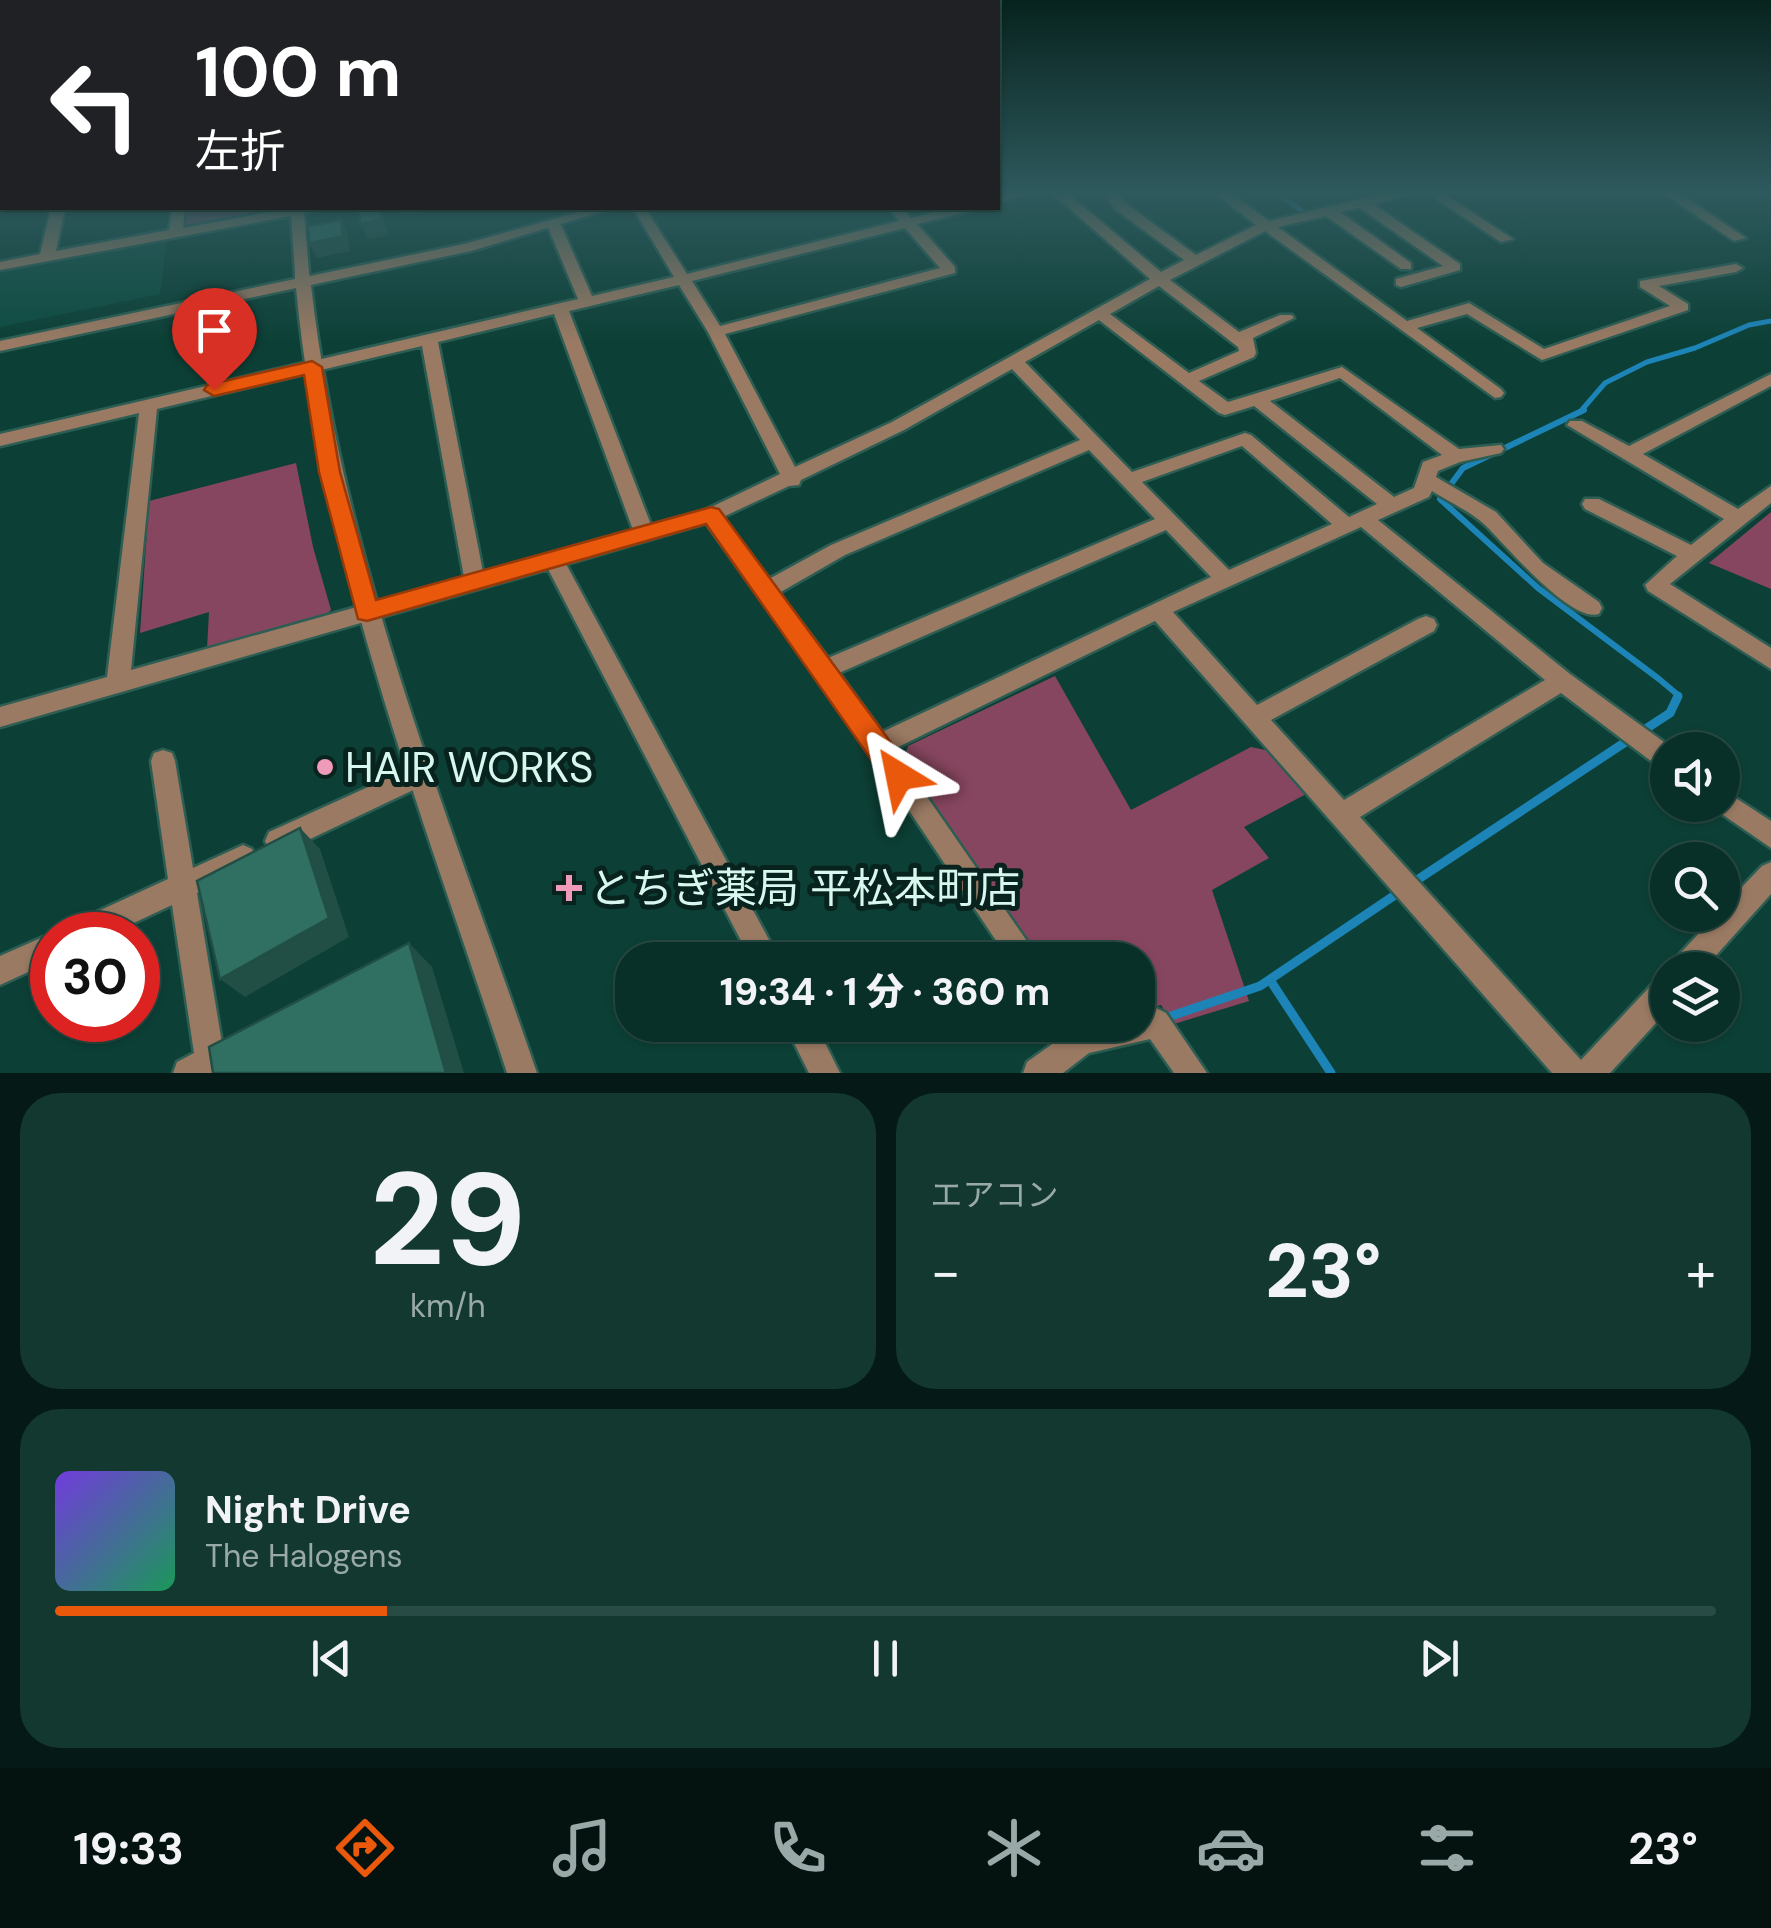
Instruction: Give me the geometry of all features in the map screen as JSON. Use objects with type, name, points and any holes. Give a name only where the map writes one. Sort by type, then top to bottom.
[{"type":"street","points":[[46,257],[49,243]]},
{"type":"street","points":[[0,266],[121,243]]},
{"type":"street","points":[[302,243],[312,367],[329,472],[367,612],[522,1073]]},
{"type":"street","points":[[0,335],[303,278],[442,243]]},
{"type":"street","points":[[0,346],[468,243]]},
{"type":"street","points":[[562,243],[588,302]]},
{"type":"street","points":[[661,243],[716,332],[792,480]]},
{"type":"street","points":[[0,440],[826,243]]},
{"type":"street","points":[[716,332],[950,270],[927,243]]},
{"type":"street","points":[[1118,243],[1246,345]]},
{"type":"street","points":[[1170,243],[1194,261]]},
{"type":"street","points":[[0,717],[711,515],[792,480],[898,426],[1230,243]]},
{"type":"street","points":[[1288,243],[1495,393]]},
{"type":"street","points":[[1374,243],[1406,266]]},
{"type":"street","points":[[1402,282],[1455,267],[1420,243]]},
{"type":"street","points":[[1403,326],[1469,308],[1542,355],[1682,307],[1645,284],[1736,268]]},
{"type":"street","points":[[560,308],[644,534]]},
{"type":"street","points":[[1101,314],[1225,409],[1342,372],[1456,456]]},
{"type":"street","points":[[1186,380],[1248,354],[1244,336],[1286,318]]},
{"type":"street","points":[[429,339],[475,583]]},
{"type":"street","points":[[1014,361],[1226,580]]},
{"type":"street","points":[[1628,454],[1771,378]]},
{"type":"street","points":[[1257,399],[1394,506]]},
{"type":"street","points":[[118,683],[149,405]]},
{"type":"street","points":[[1576,425],[1738,519]]},
{"type":"street","points":[[1129,480],[1245,438],[1650,746]]},
{"type":"street","points":[[766,590],[838,550],[1092,442]]},
{"type":"street","points":[[878,745],[1158,610],[1422,492],[1430,467],[1456,456],[1495,449]]},
{"type":"street","points":[[1426,479],[1488,517],[1536,568],[1591,608]]},
{"type":"street","points":[[1771,493],[1655,585],[1771,660]]},
{"type":"street","points":[[1592,504],[1692,555]]},
{"type":"street","points":[[711,515],[878,745],[1014,942]]},
{"type":"street","points":[[823,670],[1168,521]]},
{"type":"street","points":[[554,560],[756,942]]},
{"type":"street","points":[[1158,610],[1572,1073]]},
{"type":"street","points":[[1254,718],[1426,625]]},
{"type":"street","points":[[1341,816],[1562,681]]},
{"type":"street","points":[[163,762],[184,886],[203,1069]]},
{"type":"street","points":[[128,912],[421,774]]},
{"type":"street","points":[[1740,813],[1771,836]]},
{"type":"street","points":[[1700,952],[1771,875]]},
{"type":"street","points":[[0,971],[30,957]]},
{"type":"street","points":[[1590,1073],[1650,1008]]},
{"type":"street","points":[[1155,1023],[1192,1073]]},
{"type":"street","points":[[809,1042],[826,1073]]},
{"type":"street","points":[[1038,1073],[1067,1042]]},
{"type":"shaded area","points":[[167,243],[160,294],[0,327],[0,272]]},
{"type":"shaded area","points":[[296,463],[331,610],[318,621],[207,649],[209,612],[140,633],[149,501]]},
{"type":"shaded area","points":[[1771,512],[1771,589],[1709,563]]},
{"type":"shaded area","points":[[1055,676],[1131,810],[1251,747],[1270,751],[1308,793],[1244,827],[1269,858],[1212,890],[1249,1001],[1174,1024],[1161,1005],[1155,1007],[1155,942],[1029,942],[903,763],[908,746]]},
{"type":"building","points":[[300,828],[329,918],[220,979],[197,881]]},
{"type":"building","points":[[409,943],[446,1073],[213,1073],[209,1047]]},
{"type":"waterway","points":[[1580,412],[1605,383],[1647,362],[1695,348],[1749,325],[1771,321]]},
{"type":"waterway","points":[[1580,412],[1584,410]]},
{"type":"waterway","points":[[1580,412],[1463,468],[1440,499],[1538,588],[1659,679],[1678,695],[1676,699]]},
{"type":"waterway","points":[[1641,732],[1670,713],[1678,696]]},
{"type":"waterway","points":[[1411,884],[1630,739]]},
{"type":"waterway","points":[[1168,1017],[1260,986],[1401,891]]},
{"type":"waterway","points":[[1270,980],[1331,1073]]},
{"type":"place","name":"HAIR WORKS","points":[[325,767]]},
{"type":"place","name":"とちぎ薬局 平松本町店","points":[[569,888]]},
{"type":"route","points":[[214,390],[312,367],[329,472],[367,612],[711,515],[899,776]]}]
